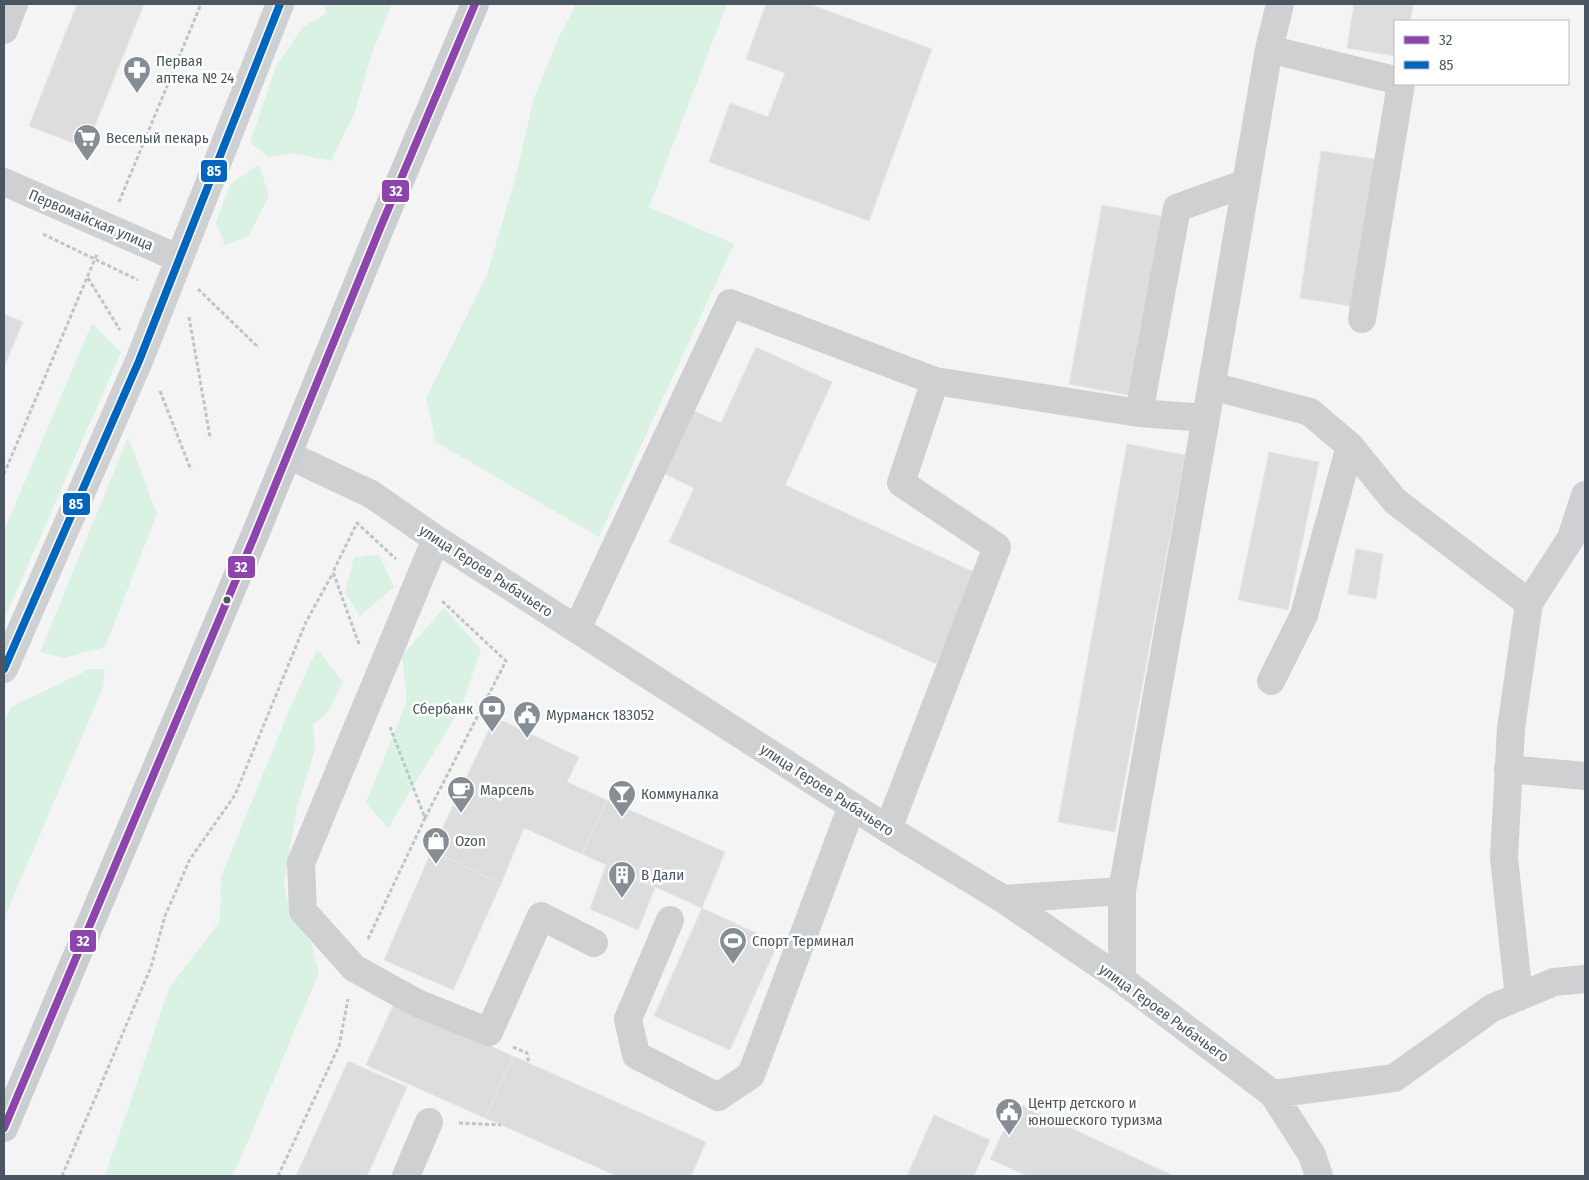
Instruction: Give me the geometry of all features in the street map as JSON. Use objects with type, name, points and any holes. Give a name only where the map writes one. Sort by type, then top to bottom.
[{"type":"main road","points":[[4,1128],[288,454],[380,226],[475,4]]},
{"type":"street","points":[[4,30],[14,4]]},
{"type":"street","points":[[4,669],[138,361],[280,4]]},
{"type":"street","points":[[1122,980],[1122,891],[1212,386],[1269,49],[1280,4]]},
{"type":"street","points":[[1269,49],[1394,80]]},
{"type":"street","points":[[1362,319],[1401,85]]},
{"type":"street","name":"Первомайская улица","points":[[4,182],[178,258]]},
{"type":"street","points":[[1139,413],[1177,208],[1246,183]]},
{"type":"street","points":[[577,629],[730,303],[935,381],[1139,413],[1206,418]]},
{"type":"street","points":[[888,829],[997,547],[901,483],[935,381]]},
{"type":"street","points":[[1212,386],[1310,412],[1350,446],[1395,501],[1529,603]]},
{"type":"street","points":[[1271,681],[1304,615],[1350,446]]},
{"type":"street","name":"улица Героев Рыбачьего","points":[[288,454],[371,494],[436,539],[852,806],[1003,899],[1122,980],[1273,1094],[1312,1155],[1319,1176]]},
{"type":"street","points":[[1519,997],[1504,858],[1511,728],[1529,603],[1571,538],[1585,495]]},
{"type":"street","points":[[436,539],[301,863],[303,911],[354,968],[417,1003],[489,1032],[541,916],[594,942]]},
{"type":"street","points":[[1508,769],[1585,776]]},
{"type":"street","points":[[670,920],[628,1019],[636,1055],[718,1098],[752,1075],[852,806]]},
{"type":"street","points":[[1003,899],[1122,891]]},
{"type":"street","points":[[1273,1094],[1394,1078],[1492,1008],[1554,982],[1585,979]]},
{"type":"street","points":[[406,1176],[429,1122]]},
{"type":"path","points":[[37,231],[143,282]]},
{"type":"path","points":[[195,287],[259,348]]},
{"type":"path","points":[[188,313],[210,437]]},
{"type":"path","points":[[62,1176],[151,967],[165,916],[186,867],[236,796],[306,622],[357,523],[506,660],[425,818],[354,968],[339,1046],[278,1176]]},
{"type":"path","points":[[333,572],[374,686],[425,818]]},
{"type":"path","points":[[429,1122],[501,1125]]},
{"type":"green space","points":[[323,4],[392,4],[372,53],[354,114],[331,161],[293,153],[269,157],[250,142],[276,66],[303,27],[327,13]]},
{"type":"green space","points":[[576,4],[727,4],[649,207],[734,244],[599,537],[436,442],[426,398],[487,275],[516,175],[534,98],[559,37]]},
{"type":"green space","points":[[259,164],[269,196],[249,236],[225,245],[216,222],[230,185]]},
{"type":"green space","points":[[92,323],[121,352],[4,620],[4,531]]},
{"type":"green space","points":[[128,437],[157,514],[105,647],[64,658],[40,652]]},
{"type":"green space","points":[[379,555],[394,587],[360,616],[345,593],[354,557]]},
{"type":"green space","points":[[444,608],[481,649],[462,706],[388,828],[366,803],[407,701],[402,655]]},
{"type":"green space","points":[[317,649],[343,682],[329,711],[313,725],[315,749],[297,808],[284,884],[291,917],[311,942],[319,973],[233,1176],[105,1176],[169,988],[220,921],[221,877],[290,708]]},
{"type":"green space","points":[[90,669],[105,669],[102,690],[4,918],[4,722],[11,707]]},
{"type":"building","points":[[77,4],[144,4],[86,148],[29,126]]},
{"type":"building","points":[[766,4],[809,4],[932,49],[869,221],[709,162],[730,103],[768,117],[785,73],[746,59]]},
{"type":"building","points":[[1354,4],[1413,4],[1410,20],[1394,20],[1394,56],[1347,48]]},
{"type":"building","points":[[1321,151],[1380,160],[1358,307],[1300,298]]},
{"type":"building","points":[[1102,205],[1166,217],[1133,396],[1069,384]]},
{"type":"building","points":[[4,314],[23,322],[4,367]]},
{"type":"building","points":[[756,347],[832,382],[785,485],[978,574],[936,664],[669,542],[694,488],[663,473],[692,410],[721,423]]},
{"type":"building","points":[[1127,444],[1185,455],[1115,832],[1058,822]]},
{"type":"building","points":[[1269,452],[1319,462],[1288,610],[1238,600]]},
{"type":"building","points":[[1356,549],[1383,554],[1376,599],[1348,594]]},
{"type":"building","points":[[495,717],[579,757],[567,782],[607,800],[582,854],[524,828],[501,884],[432,850]]},
{"type":"building","points":[[607,800],[725,852],[702,908],[582,854]]},
{"type":"building","points":[[432,850],[501,884],[453,990],[384,960]]},
{"type":"building","name":"В Дали","points":[[606,865],[655,888],[638,930],[590,909]]},
{"type":"building","points":[[702,908],[778,943],[730,1050],[654,1016]]},
{"type":"building","points":[[394,1003],[513,1056],[485,1118],[366,1065]]},
{"type":"building","points":[[513,1056],[706,1142],[691,1176],[617,1176],[485,1118]]},
{"type":"building","points":[[348,1061],[407,1087],[367,1176],[296,1176]]},
{"type":"building","points":[[1017,1103],[1174,1176],[1027,1176],[990,1159]]},
{"type":"building","points":[[934,1115],[990,1140],[974,1176],[907,1176]]},
{"type":"transit line","name":"85","points":[[4,669],[139,361],[280,4]]},
{"type":"transit line","name":"32","points":[[4,1128],[254,537],[381,226],[475,4]]},
{"type":"place","name":"Первая аптека № 24","points":[[137,94]]},
{"type":"place","name":"Веселый пекарь","points":[[87,162]]},
{"type":"place","name":"Сбербанк","points":[[492,733]]},
{"type":"place","name":"Мурманск 183052","points":[[527,739]]},
{"type":"place","name":"Марсель","points":[[461,814]]},
{"type":"place","name":"Коммуналка","points":[[622,818]]},
{"type":"place","name":"Ozon","points":[[436,865]]},
{"type":"place","name":"В Дали","points":[[622,899]]},
{"type":"place","name":"Спорт Терминал","points":[[733,965]]},
{"type":"place","name":"Центр детского и юношеского туризма","points":[[1009,1136]]}]
